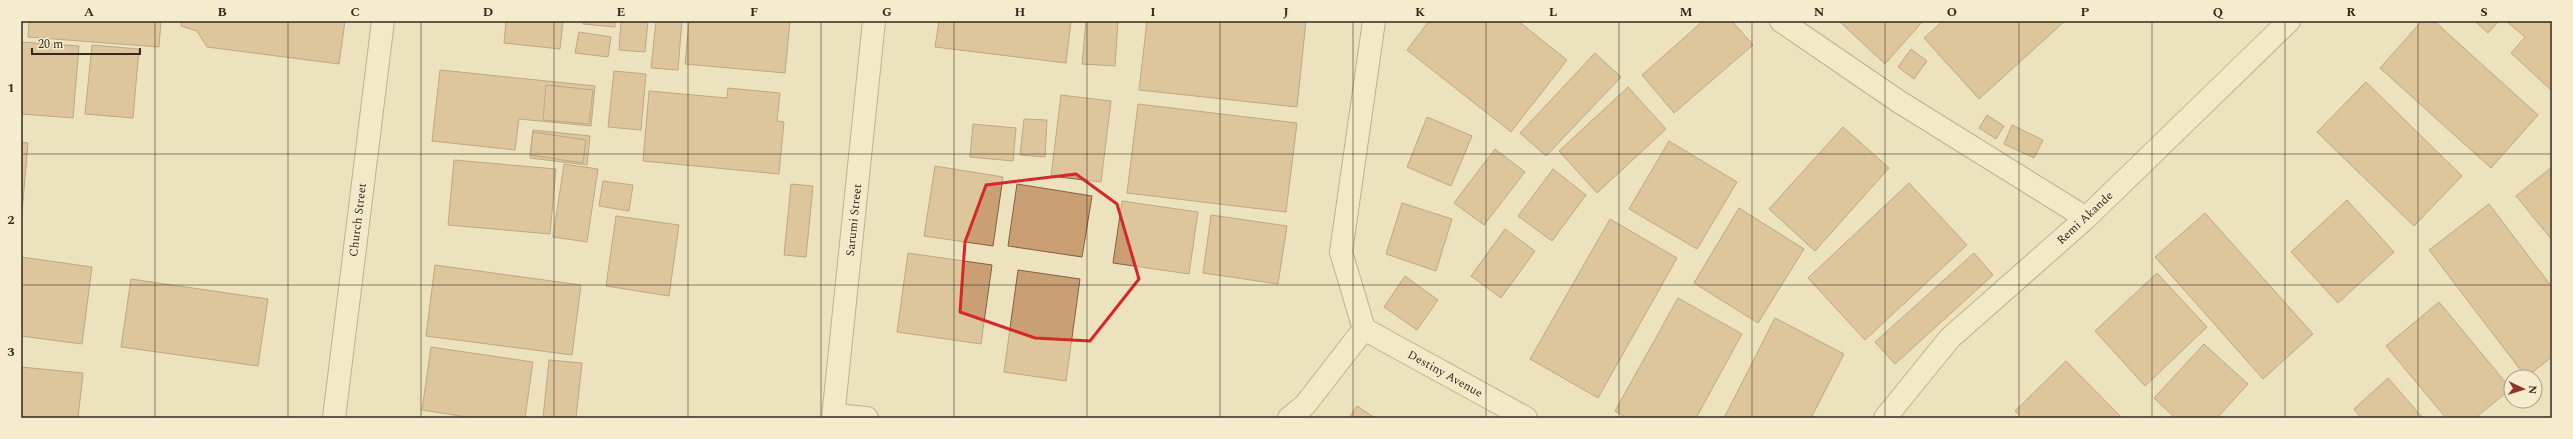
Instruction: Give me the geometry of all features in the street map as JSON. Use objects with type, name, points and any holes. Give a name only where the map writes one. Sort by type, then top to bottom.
[{"type":"street","name":"Church Street","points":[[334,418],[383,21]]},
{"type":"street","name":"Sarumi Street","points":[[833,416],[874,21]]},
{"type":"street","points":[[1290,418],[1305,405],[1364,329],[1341,252],[1374,21]]},
{"type":"street","points":[[1781,21],[1898,102],[2086,218]]},
{"type":"street","name":"Remi Akande","points":[[1884,418],[1950,338],[2086,218],[2289,21]]},
{"type":"street","name":"Destiny Avenue","points":[[1364,329],[1526,418]]},
{"type":"street","points":[[833,416],[867,418]]},
{"type":"highlighted area","points":[[1076,174],[1117,204],[1139,279],[1090,341],[1035,338],[960,312],[965,242],[986,185]]},
{"type":"building","points":[[29,21],[161,21],[159,47],[28,37]]},
{"type":"building","points":[[182,21],[345,21],[339,64],[207,47],[197,31],[181,26]]},
{"type":"building","points":[[506,21],[563,21],[560,49],[504,43]]},
{"type":"building","points":[[583,21],[615,21],[615,27],[583,24]]},
{"type":"building","points":[[621,21],[648,21],[645,52],[619,50]]},
{"type":"building","points":[[656,21],[682,21],[678,70],[651,68]]},
{"type":"building","points":[[689,21],[790,21],[785,73],[685,64]]},
{"type":"building","points":[[939,21],[1071,21],[1066,63],[935,47]]},
{"type":"building","points":[[1086,21],[1118,21],[1115,66],[1082,64]]},
{"type":"building","points":[[1147,21],[1306,21],[1297,107],[1139,90]]},
{"type":"building","points":[[1429,21],[1518,21],[1567,60],[1511,132],[1407,50]]},
{"type":"building","points":[[1703,21],[1732,21],[1753,45],[1674,113],[1642,75]]},
{"type":"building","points":[[1839,21],[1923,21],[1885,64]]},
{"type":"building","points":[[1943,21],[2065,21],[1979,99],[1924,38]]},
{"type":"building","points":[[2422,21],[2434,21],[2538,115],[2491,168],[2380,68]]},
{"type":"building","points":[[2475,21],[2499,21],[2488,33]]},
{"type":"building","points":[[2506,21],[2552,21],[2552,91],[2511,53],[2525,37]]},
{"type":"building","points":[[579,32],[611,37],[608,57],[575,53]]},
{"type":"building","points":[[21,42],[79,46],[73,118],[21,114]]},
{"type":"building","points":[[92,45],[139,49],[133,118],[85,114]]},
{"type":"building","points":[[1911,49],[1927,61],[1914,79],[1898,67]]},
{"type":"building","points":[[1595,53],[1621,77],[1546,156],[1520,133]]},
{"type":"building","points":[[440,70],[595,86],[591,126],[519,119],[515,150],[432,141]]},
{"type":"building","points":[[614,71],[646,74],[641,130],[608,127]]},
{"type":"building","points":[[2366,82],[2462,176],[2414,226],[2317,132]]},
{"type":"building","points":[[546,85],[593,90],[589,124],[543,120]]},
{"type":"building","points":[[1628,87],[1666,129],[1597,193],[1559,151]]},
{"type":"building","points":[[728,88],[780,93],[777,121],[784,122],[779,174],[643,161],[649,91],[727,98]]},
{"type":"building","points":[[1061,95],[1111,101],[1101,182],[1051,176]]},
{"type":"building","points":[[1138,104],[1297,123],[1286,212],[1127,193]]},
{"type":"building","points":[[1987,115],[2004,126],[1996,139],[1979,128]]},
{"type":"building","points":[[1427,117],[1472,136],[1451,186],[1407,167]]},
{"type":"building","points":[[1024,119],[1047,120],[1045,157],[1020,155]]},
{"type":"building","points":[[973,124],[1016,128],[1013,161],[970,157]]},
{"type":"building","points":[[2012,125],[2043,140],[2034,158],[2004,144]]},
{"type":"building","points":[[1843,127],[1889,168],[1815,251],[1769,209]]},
{"type":"building","points":[[533,130],[590,136],[587,165],[530,158]]},
{"type":"building","points":[[533,132],[586,140],[583,163],[530,155]]},
{"type":"building","points":[[1669,141],[1737,182],[1697,249],[1629,209]]},
{"type":"building","points":[[21,142],[28,143],[21,224]]},
{"type":"building","points":[[1495,149],[1525,172],[1484,225],[1454,203]]},
{"type":"building","points":[[454,160],[556,169],[550,234],[448,225]]},
{"type":"building","points":[[564,164],[598,169],[587,242],[553,237]]},
{"type":"building","points":[[935,166],[1003,177],[993,246],[924,236]]},
{"type":"building","points":[[2552,167],[2552,240],[2516,196]]},
{"type":"building","points":[[1553,169],[1586,195],[1552,241],[1518,216]]},
{"type":"building","points":[[603,181],[633,185],[629,211],[599,206]]},
{"type":"building","points":[[1909,183],[1967,245],[1865,340],[1808,278]]},
{"type":"building","points":[[791,184],[813,186],[806,257],[784,255]]},
{"type":"building","points":[[1017,184],[1092,196],[1082,257],[1008,246]]},
{"type":"building","points":[[2347,200],[2394,252],[2338,303],[2291,252]]},
{"type":"building","points":[[1122,201],[1198,212],[1189,274],[1113,263]]},
{"type":"building","points":[[1402,203],[1452,219],[1436,271],[1386,254]]},
{"type":"building","points":[[2489,204],[2552,287],[2552,357],[2536,369],[2520,369],[2429,250]]},
{"type":"building","points":[[1739,208],[1804,249],[1758,323],[1694,283]]},
{"type":"building","points":[[2205,213],[2313,334],[2263,379],[2155,257]]},
{"type":"building","points":[[1211,215],[1287,226],[1278,284],[1203,273]]},
{"type":"building","points":[[616,216],[679,225],[669,296],[606,286]]},
{"type":"building","points":[[1610,219],[1677,258],[1598,398],[1530,359]]},
{"type":"building","points":[[1505,229],[1535,251],[1501,298],[1471,276]]},
{"type":"building","points":[[908,253],[992,265],[981,344],[897,332]]},
{"type":"building","points":[[1974,253],[1993,275],[1895,364],[1875,342]]},
{"type":"building","points":[[21,257],[92,267],[82,344],[21,336]]},
{"type":"building","points":[[435,265],[581,285],[572,355],[426,336]]},
{"type":"building","points":[[1018,270],[1080,279],[1066,381],[1004,372]]},
{"type":"building","points":[[2157,273],[2207,327],[2145,386],[2095,331]]},
{"type":"building","points":[[1405,276],[1438,300],[1417,330],[1384,307]]},
{"type":"building","points":[[131,279],[268,299],[258,366],[121,347]]},
{"type":"building","points":[[1678,298],[1742,334],[1696,418],[1627,418],[1615,411]]},
{"type":"building","points":[[2439,302],[2503,379],[2503,395],[2475,418],[2446,418],[2386,346]]},
{"type":"building","points":[[1775,318],[1844,354],[1811,418],[1724,418]]},
{"type":"building","points":[[2204,344],[2248,384],[2217,418],[2175,418],[2154,398]]},
{"type":"building","points":[[431,347],[533,362],[525,418],[473,418],[422,410]]},
{"type":"building","points":[[549,360],[582,363],[576,418],[543,418]]},
{"type":"building","points":[[2066,361],[2122,418],[2022,418],[2015,411]]},
{"type":"building","points":[[21,367],[83,373],[78,418],[21,418]]},
{"type":"building","points":[[2388,378],[2423,418],[2361,418],[2354,409]]},
{"type":"building","points":[[1357,406],[1375,418],[1349,418]]}]
